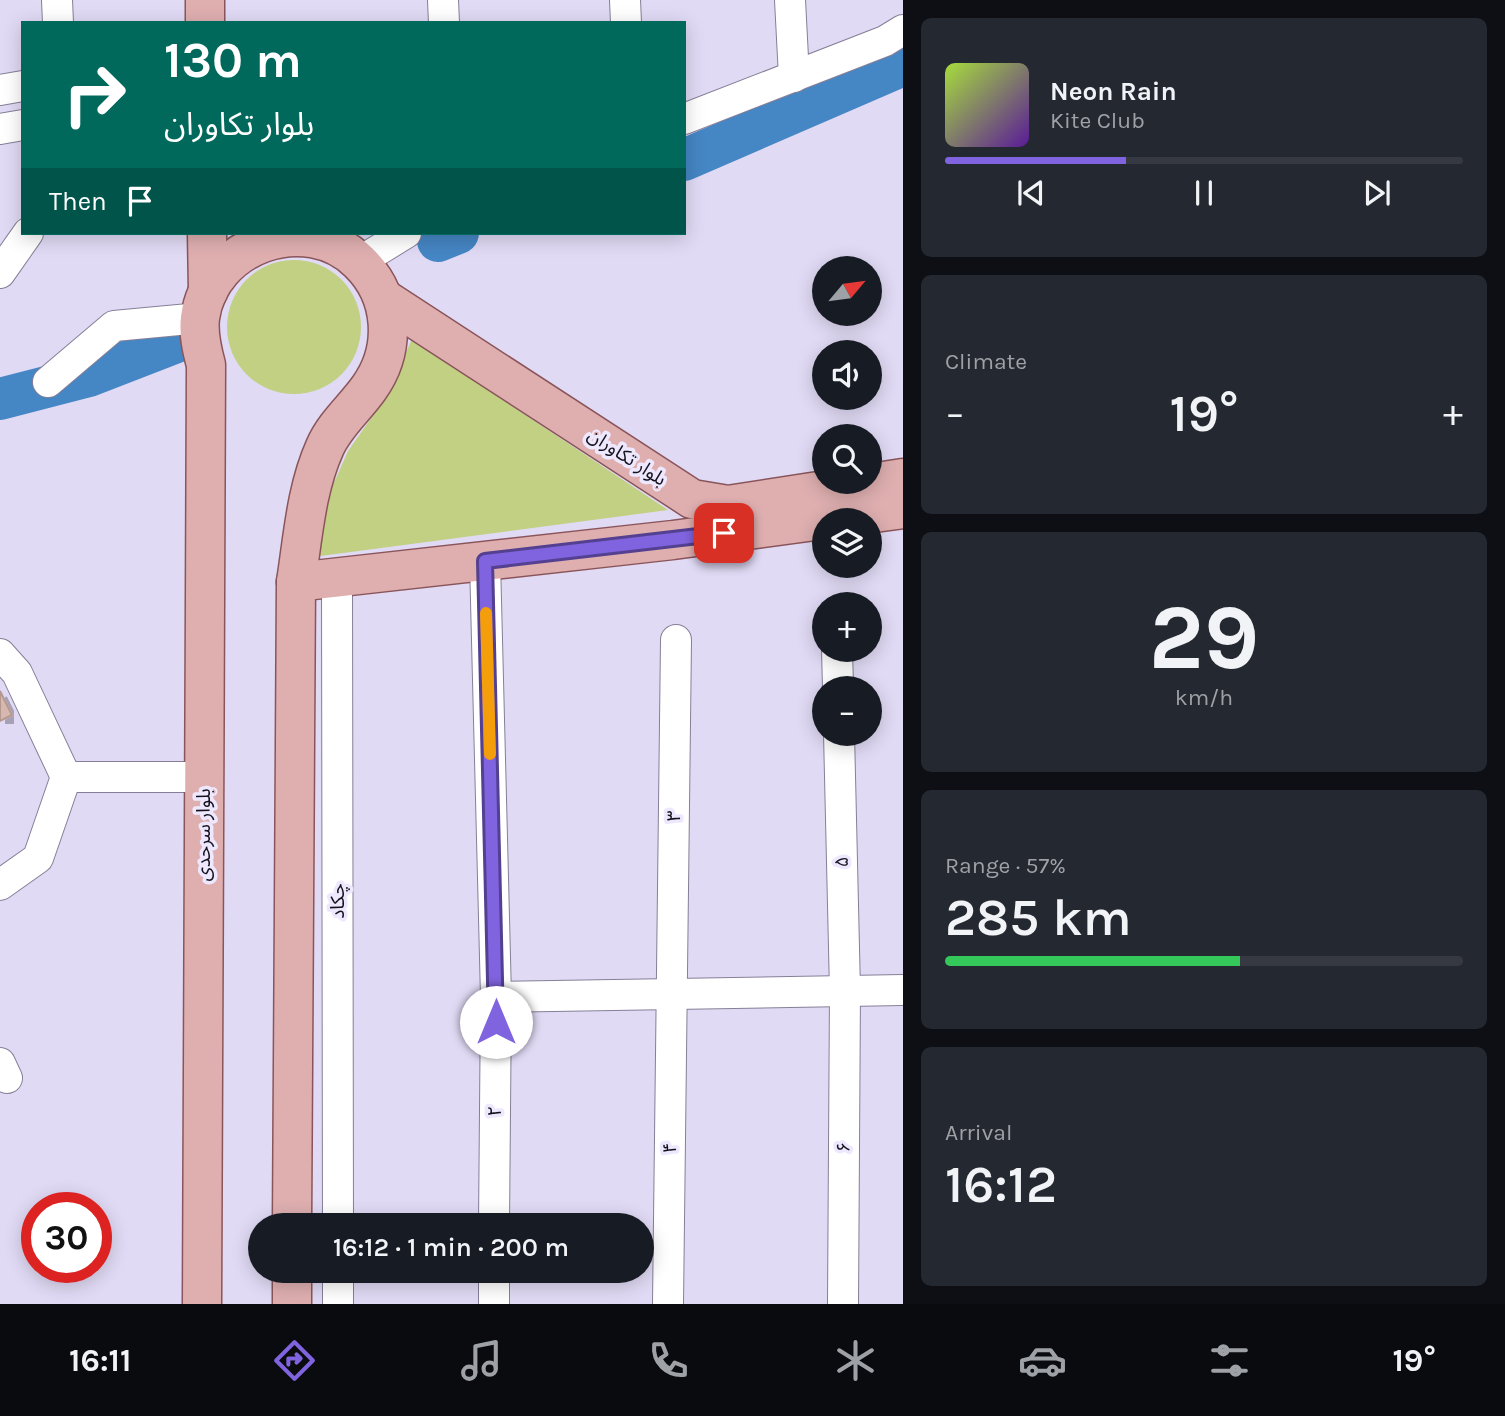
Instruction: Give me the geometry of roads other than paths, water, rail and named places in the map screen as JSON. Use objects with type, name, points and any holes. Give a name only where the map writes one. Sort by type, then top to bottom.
[{"type":"main road","points":[[205,0],[205,21]]},
{"type":"main road","name":"بلوار سرحدی","points":[[202,1304],[206,365],[200,341],[207,235]]},
{"type":"main road","points":[[204,305],[220,271],[239,254],[261,242],[285,236],[310,237],[339,247],[383,298],[388,334],[381,370],[368,391],[350,408],[325,446],[312,486],[296,582],[292,1213]]},
{"type":"main road","name":"بلوار تکاوران","points":[[383,298],[692,499],[728,505],[903,478]]},
{"type":"main road","points":[[296,582],[903,509]]},
{"type":"main road","points":[[292,1283],[292,1304]]},
{"type":"street","points":[[57,0],[58,21]]},
{"type":"street","points":[[443,0],[444,21]]},
{"type":"street","points":[[625,0],[626,21]]},
{"type":"street","points":[[790,0],[794,77]]},
{"type":"street","points":[[686,119],[885,41],[903,30]]},
{"type":"street","points":[[0,90],[21,86]]},
{"type":"street","points":[[0,129],[21,125]]},
{"type":"street","points":[[0,273],[27,235]]},
{"type":"street","points":[[339,247],[397,235]]},
{"type":"street","points":[[48,382],[114,326],[204,305]]},
{"type":"street","name":"۲","points":[[485,561],[496,997],[495,1213]]},
{"type":"street","name":"چکاد","points":[[337,577],[338,1213]]},
{"type":"street","name":"۳","points":[[672,993],[676,640]]},
{"type":"street","points":[[0,654],[16,673],[66,777],[38,858],[0,885]]},
{"type":"street","name":"۵","points":[[839,746],[845,991]]},
{"type":"street","points":[[66,777],[205,777]]},
{"type":"street","points":[[496,997],[903,990]]},
{"type":"street","name":"۶","points":[[843,1304],[845,991]]},
{"type":"street","name":"۴","points":[[668,1304],[672,993]]},
{"type":"street","points":[[338,1283],[338,1304]]},
{"type":"street","points":[[494,1283],[494,1304]]},
{"type":"waterway","points":[[686,159],[903,65]]},
{"type":"waterway","points":[[438,241],[453,235]]},
{"type":"waterway","points":[[0,399],[89,376],[187,338]]}]
